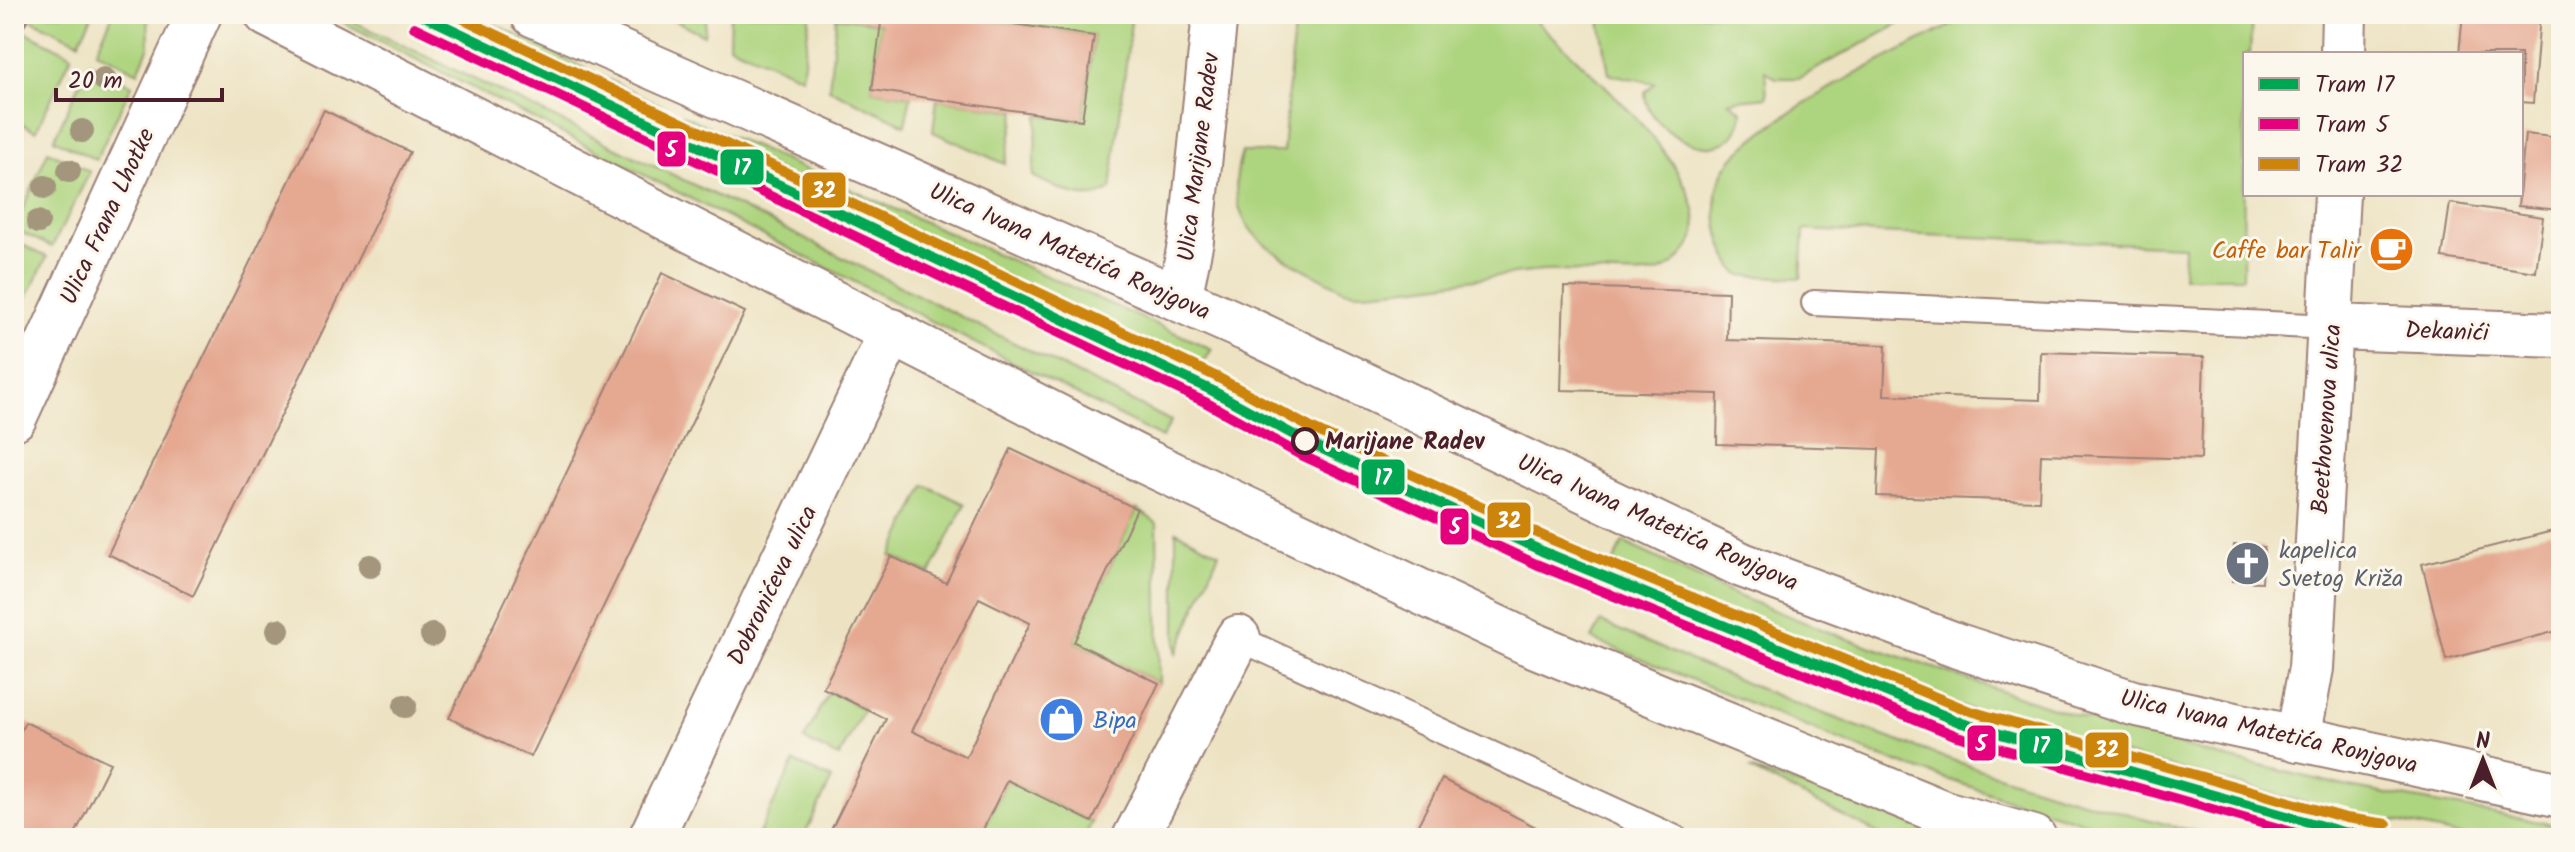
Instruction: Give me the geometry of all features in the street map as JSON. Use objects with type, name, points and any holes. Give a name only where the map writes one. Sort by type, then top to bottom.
[{"type":"street","name":"Ulica Frana Lhotke","points":[[14,418],[199,14]]},
{"type":"street","points":[[267,14],[1140,459],[1529,643],[1944,813],[2034,838]]},
{"type":"street","name":"Ulica Ivana Matetića Ronjgova","points":[[533,14],[1179,299],[1742,565],[1958,646],[2133,703],[2561,795]]},
{"type":"street","name":"Ulica Marijane Radev","points":[[1179,299],[1191,240],[1215,14]]},
{"type":"street","points":[[2343,52],[2344,14]]},
{"type":"street","name":"Beethovenova ulica","points":[[2298,739],[2311,668],[2333,327],[2337,196]]},
{"type":"street","name":"Dekanići","points":[[2333,327],[2561,335]]},
{"type":"street","name":"Dobronićeva ulica","points":[[651,838],[892,331]]},
{"type":"street","points":[[1135,838],[1238,638]]},
{"type":"lane","points":[[1814,303],[2333,327]]},
{"type":"lane","points":[[1238,638],[1675,838]]},
{"type":"green space","points":[[30,14],[93,14],[79,42],[28,18]]},
{"type":"green space","points":[[113,14],[139,14],[148,18],[149,46],[138,72],[96,51]]},
{"type":"green space","points":[[327,14],[338,14],[773,223],[1171,421],[1162,438]]},
{"type":"green space","points":[[454,14],[474,14],[666,108],[1212,349],[1197,373]]},
{"type":"green space","points":[[662,14],[706,14],[704,35]]},
{"type":"green space","points":[[730,14],[810,14],[802,77],[729,45]]},
{"type":"green space","points":[[946,14],[1132,14],[1111,189],[1102,194],[1082,196],[1033,176],[1038,115],[1082,120],[1094,36]]},
{"type":"green space","points":[[1295,14],[1529,14],[1610,90],[1669,159],[1688,193],[1696,224],[1687,250],[1667,269],[1647,274],[1543,271],[1356,292],[1344,290],[1279,254],[1247,224],[1238,205],[1236,181],[1242,152],[1283,152]]},
{"type":"green space","points":[[1599,14],[1917,14],[1800,78],[1776,78],[1765,70],[1767,97],[1729,101],[1742,111],[1736,131],[1724,142],[1709,146],[1691,143],[1659,123],[1649,108],[1645,92],[1655,83],[1609,74]]},
{"type":"green space","points":[[1973,14],[2252,14],[2250,52],[2243,52],[2243,277],[2183,277],[2184,246],[1804,230],[1801,278],[1739,275],[1724,248],[1716,216],[1719,183],[1726,169],[1735,156],[1785,116],[1882,60]]},
{"type":"green space","points":[[836,17],[881,23],[872,90],[911,96],[905,125],[829,89]]},
{"type":"green space","points":[[22,30],[72,55],[36,131],[14,120],[14,47]]},
{"type":"green space","points":[[89,63],[132,85],[96,160],[54,139]]},
{"type":"green space","points":[[937,99],[1016,111],[1005,164],[933,132]]},
{"type":"green space","points":[[48,151],[90,172],[52,247],[14,229]]},
{"type":"green space","points":[[14,241],[47,257],[14,323]]},
{"type":"green space","points":[[925,485],[965,504],[930,574],[891,556]]},
{"type":"green space","points":[[1137,509],[1157,523],[1159,683],[1074,642]]},
{"type":"green space","points":[[1176,531],[1219,553],[1176,655]]},
{"type":"green space","points":[[1623,542],[1735,595],[1839,636],[2068,713],[2218,756],[2349,787],[2561,826],[2561,838],[2471,838],[2308,803],[2009,723],[1875,677],[1610,570]]},
{"type":"green space","points":[[1601,622],[1752,686],[1906,744],[2063,796],[2222,838],[2135,838],[1881,757],[1592,639]]},
{"type":"green space","points":[[829,691],[864,709],[839,757],[804,740]]},
{"type":"green space","points":[[794,762],[832,779],[803,838],[769,838],[759,833]]},
{"type":"green space","points":[[1749,769],[1959,838],[1887,838]]},
{"type":"green space","points":[[1007,780],[1092,822],[1084,838],[979,838]]},
{"type":"building","points":[[14,14],[30,14],[14,47]]},
{"type":"building","points":[[831,14],[946,14],[1094,36],[1082,120],[872,90],[881,23]]},
{"type":"building","points":[[2463,14],[2540,14],[2533,103],[2523,102],[2523,52],[2459,52]]},
{"type":"building","points":[[324,110],[410,152],[193,596],[108,554]]},
{"type":"building","points":[[2525,134],[2561,138],[2561,210],[2518,206],[2519,196],[2523,196]]},
{"type":"building","points":[[2450,203],[2543,217],[2536,272],[2442,258]]},
{"type":"building","points":[[662,273],[745,312],[531,757],[449,718]]},
{"type":"building","points":[[1564,287],[1728,292],[1727,340],[1886,345],[1884,395],[2040,400],[2041,352],[2204,357],[2201,459],[2041,454],[2039,501],[1877,496],[1879,449],[1717,444],[1718,394],[1561,390]]},
{"type":"building","points":[[1011,449],[1137,509],[1074,642],[1159,683],[1092,822],[1007,780],[979,838],[827,838],[886,719],[823,688],[891,556],[946,583]],"holes":[[[979,598],[1030,623],[966,757],[912,731]]]},
{"type":"building","points":[[2553,531],[2561,562],[2561,630],[2446,660],[2422,564]]},
{"type":"building","name":"kapelica Svetog Križa","points":[[2234,545],[2264,547],[2262,582],[2232,581]]},
{"type":"building","points":[[25,722],[110,763],[73,838],[14,838],[14,745]]},
{"type":"building","points":[[1442,779],[1557,838],[1411,838]]},
{"type":"tram line","name":"17","points":[[420,14],[1211,390],[1305,441],[1542,551],[1962,723],[2343,832],[2385,838]]},
{"type":"tram line","name":"32","points":[[453,14],[1217,377],[1311,428],[1548,538],[1967,710],[2346,818],[2387,824]]},
{"type":"tram line","name":"5","points":[[414,27],[1205,402],[1299,454],[1536,564],[1957,736],[2313,838]]},
{"type":"place","name":"Caffe bar Talir","points":[[2392,250]]},
{"type":"place","name":"Marijane Radev","points":[[1305,441]]},
{"type":"place","name":"kapelica Svetog Križa","points":[[2248,564]]},
{"type":"place","name":"Bipa","points":[[1062,720]]}]
